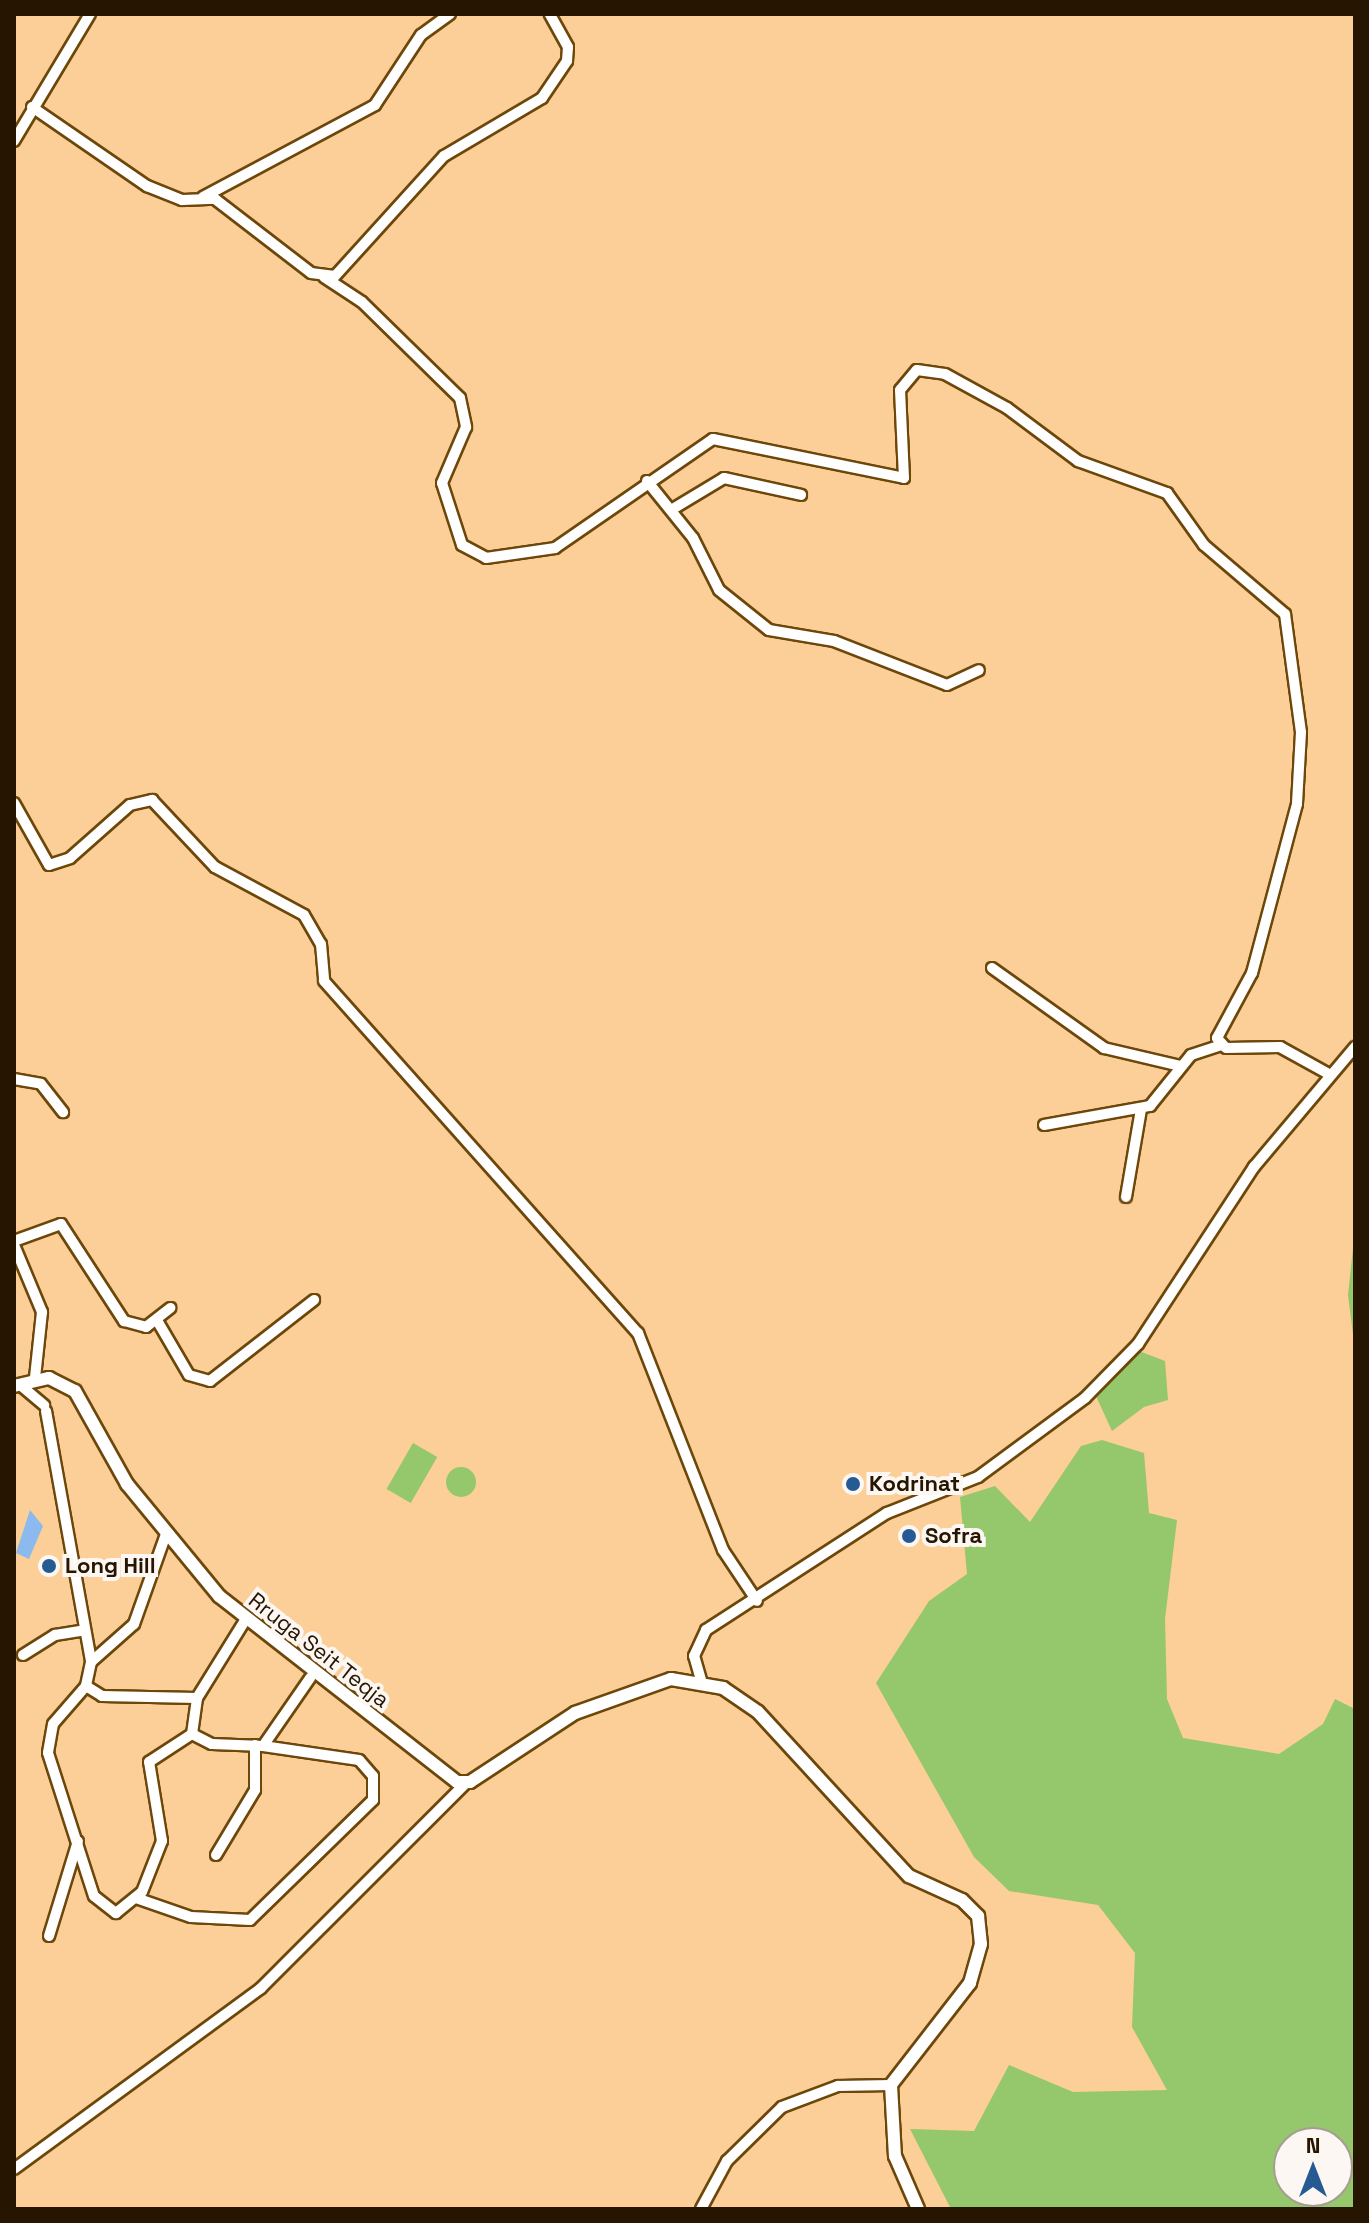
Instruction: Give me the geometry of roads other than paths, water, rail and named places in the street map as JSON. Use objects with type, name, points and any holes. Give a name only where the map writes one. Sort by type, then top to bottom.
[{"type":"main road","points":[[17,1385],[35,1378]]},
{"type":"main road","name":"Rruga Seit Teqja","points":[[35,1378],[66,1385],[84,1400],[102,1446],[166,1534],[246,1619],[466,1783]]},
{"type":"main road","points":[[466,1783],[575,1713],[671,1679],[701,1680],[758,1712],[909,1876],[962,1900],[978,1916],[981,1944],[970,1983],[891,2085],[895,2156],[918,2209]]},
{"type":"street","points":[[14,141],[90,14]]},
{"type":"street","points":[[201,198],[375,105],[421,35],[450,14]]},
{"type":"street","points":[[324,277],[353,263],[444,156],[542,98],[567,61],[568,47],[550,14]]},
{"type":"street","points":[[32,107],[147,186],[182,200],[215,199],[362,302],[460,398],[466,427],[442,483],[471,554],[504,559],[555,548],[647,481],[722,438],[904,478],[900,390],[917,370],[945,374],[1007,408],[1078,461],[1167,493],[1204,545],[1285,614],[1301,732],[1297,804],[1252,973],[1219,1030],[1221,1045]]},
{"type":"street","points":[[671,510],[724,478],[801,495]]},
{"type":"street","points":[[647,481],[671,510],[719,590],[769,630],[834,641],[947,685],[979,670]]},
{"type":"street","points":[[14,803],[49,865],[70,858],[130,805],[152,800],[215,867],[304,915],[321,944],[324,981],[638,1333],[723,1550],[757,1601]]},
{"type":"street","points":[[992,968],[1104,1048],[1180,1066]]},
{"type":"street","points":[[1126,1197],[1141,1109],[1180,1066],[1221,1045],[1280,1047],[1329,1074]]},
{"type":"street","points":[[701,1680],[694,1656],[700,1638],[887,1513],[978,1477],[1085,1398],[1138,1344],[1254,1167],[1329,1074],[1355,1047]]},
{"type":"street","points":[[14,1079],[41,1084],[63,1112]]},
{"type":"street","points":[[1044,1125],[1141,1109]]},
{"type":"street","points":[[35,1378],[42,1312],[14,1243],[61,1224],[73,1232],[124,1321],[158,1322]]},
{"type":"street","points":[[158,1322],[189,1375],[210,1381],[314,1300]]},
{"type":"street","points":[[158,1322],[170,1308]]},
{"type":"street","points":[[17,1385],[45,1408],[91,1662],[86,1686],[53,1724],[47,1743],[100,1904],[116,1913],[136,1898],[162,1841],[149,1762],[192,1734],[197,1698],[246,1619]]},
{"type":"street","points":[[91,1662],[134,1624],[166,1534]]},
{"type":"street","points":[[23,1655],[55,1635],[85,1630]]},
{"type":"street","points":[[216,1855],[255,1790],[259,1746],[310,1678]]},
{"type":"street","points":[[86,1686],[102,1696],[197,1698]]},
{"type":"street","points":[[136,1898],[191,1917],[250,1920],[373,1800],[373,1776],[359,1760],[259,1746],[212,1744],[192,1734]]},
{"type":"street","points":[[14,2169],[261,1988],[466,1783]]},
{"type":"street","points":[[49,1936],[79,1839]]},
{"type":"street","points":[[701,2209],[727,2161],[782,2107],[838,2086],[891,2085]]},
{"type":"water","points":[[30,1510],[43,1526],[29,1559],[16,1553]]},
{"type":"place","name":"Kodrinat","points":[[853,1484]]},
{"type":"place","name":"Sofra","points":[[909,1536]]},
{"type":"place","name":"Long Hill","points":[[49,1566]]}]
